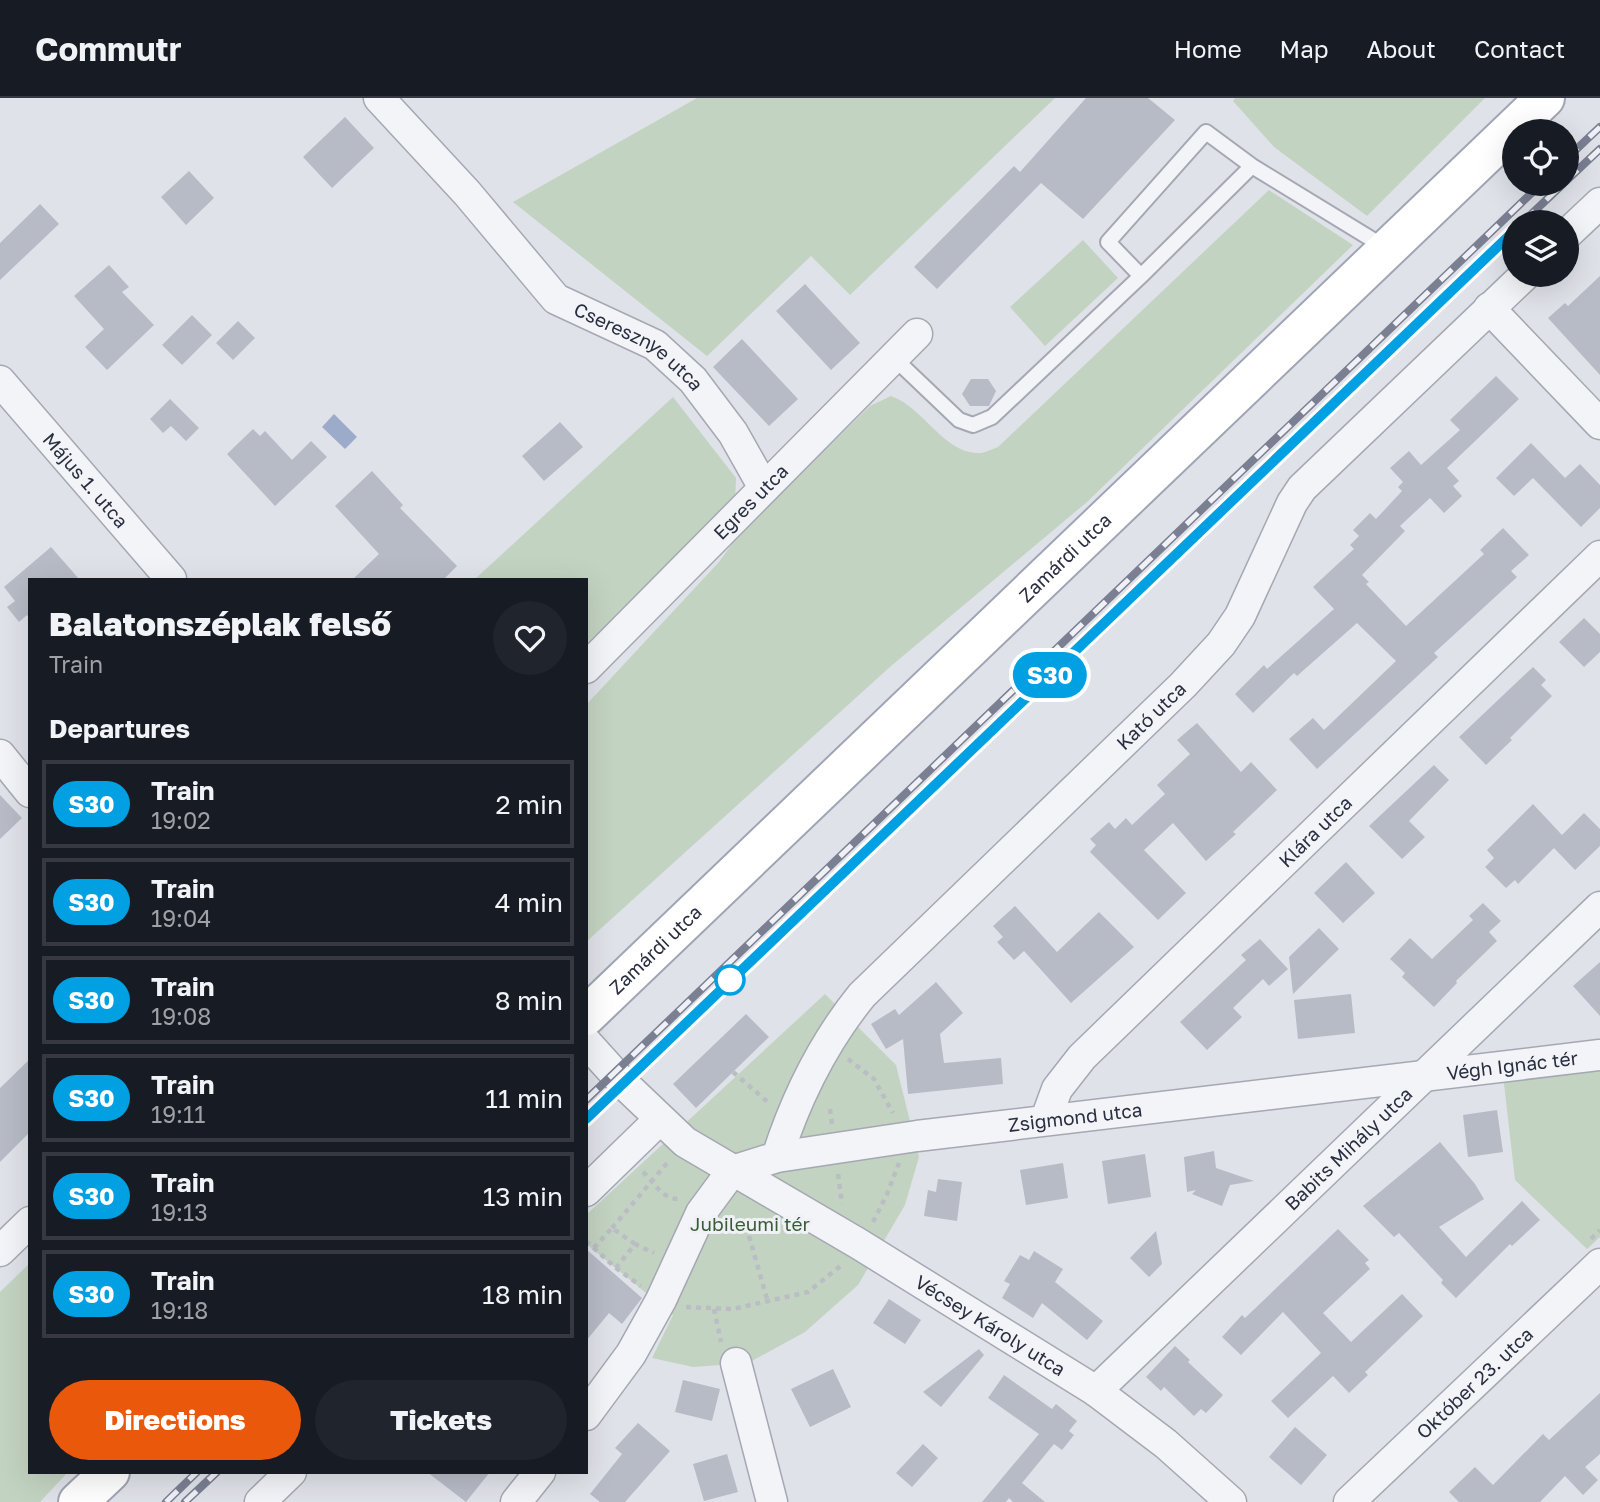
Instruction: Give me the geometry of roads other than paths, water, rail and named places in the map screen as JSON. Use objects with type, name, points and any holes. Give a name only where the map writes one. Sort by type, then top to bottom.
[{"type":"main road","name":"Zamárdi utca","points":[[588,1014],[1545,98]]},
{"type":"main road","points":[[78,1502],[108,1474]]},
{"type":"street","name":"Cseresznye utca","points":[[379,98],[467,193],[556,299],[655,345],[693,380],[733,433],[764,488]]},
{"type":"street","points":[[1579,223],[1600,203]]},
{"type":"street","name":"Kató utca","points":[[778,1157],[789,1121],[812,1072],[846,1015],[862,995],[1173,695],[1222,644],[1240,617],[1292,503],[1302,488],[1512,287]]},
{"type":"street","points":[[1489,308],[1600,424]]},
{"type":"street","name":"Egres utca","points":[[588,666],[917,334]]},
{"type":"street","name":"Május 1. utca","points":[[0,380],[170,578]]},
{"type":"street","name":"Klára utca","points":[[1046,1119],[1056,1089],[1082,1057],[1600,556]]},
{"type":"street","points":[[0,755],[28,790]]},
{"type":"street","name":"Babits Mihály utca","points":[[1096,1391],[1600,907]]},
{"type":"street","points":[[588,1044],[659,1120],[685,1142],[732,1171],[701,1213],[631,1354],[588,1412]]},
{"type":"street","name":"Végh Ignác tér","points":[[1422,1076],[1600,1055]]},
{"type":"street","name":"Zsigmond utca","points":[[732,1171],[778,1157],[1046,1119],[1422,1076]]},
{"type":"street","points":[[588,1189],[659,1120]]},
{"type":"street","name":"Vécsey Károly utca","points":[[732,1171],[870,1251],[1096,1391],[1166,1444],[1229,1501]]},
{"type":"street","points":[[0,1251],[28,1224]]},
{"type":"street","name":"Október 23. utca","points":[[1349,1502],[1600,1264]]},
{"type":"street","points":[[736,1363],[772,1502]]},
{"type":"street","points":[[260,1502],[289,1474]]},
{"type":"street","points":[[516,1502],[538,1474]]},
{"type":"lane","points":[[1141,276],[1108,242],[1206,132],[1252,166],[1387,249]]},
{"type":"lane","points":[[894,358],[959,420],[973,425],[992,417],[1252,166]]},
{"type":"water","points":[[334,414],[357,437],[345,449],[322,427]]},
{"type":"railway","points":[[1579,147],[1600,127]]},
{"type":"railway","points":[[1579,169],[1600,149]]},
{"type":"railway","points":[[588,1098],[1528,196]]},
{"type":"railway","points":[[1536,210],[1550,196]]},
{"type":"railway","points":[[588,1117],[1502,242]]},
{"type":"railway","points":[[166,1502],[195,1474]]},
{"type":"railway","points":[[185,1502],[215,1474]]},
{"type":"train","name":"S30","points":[[588,1117],[1502,242]]},
{"type":"park label","name":"Jubileumi tér","points":[[750,1224]]}]
